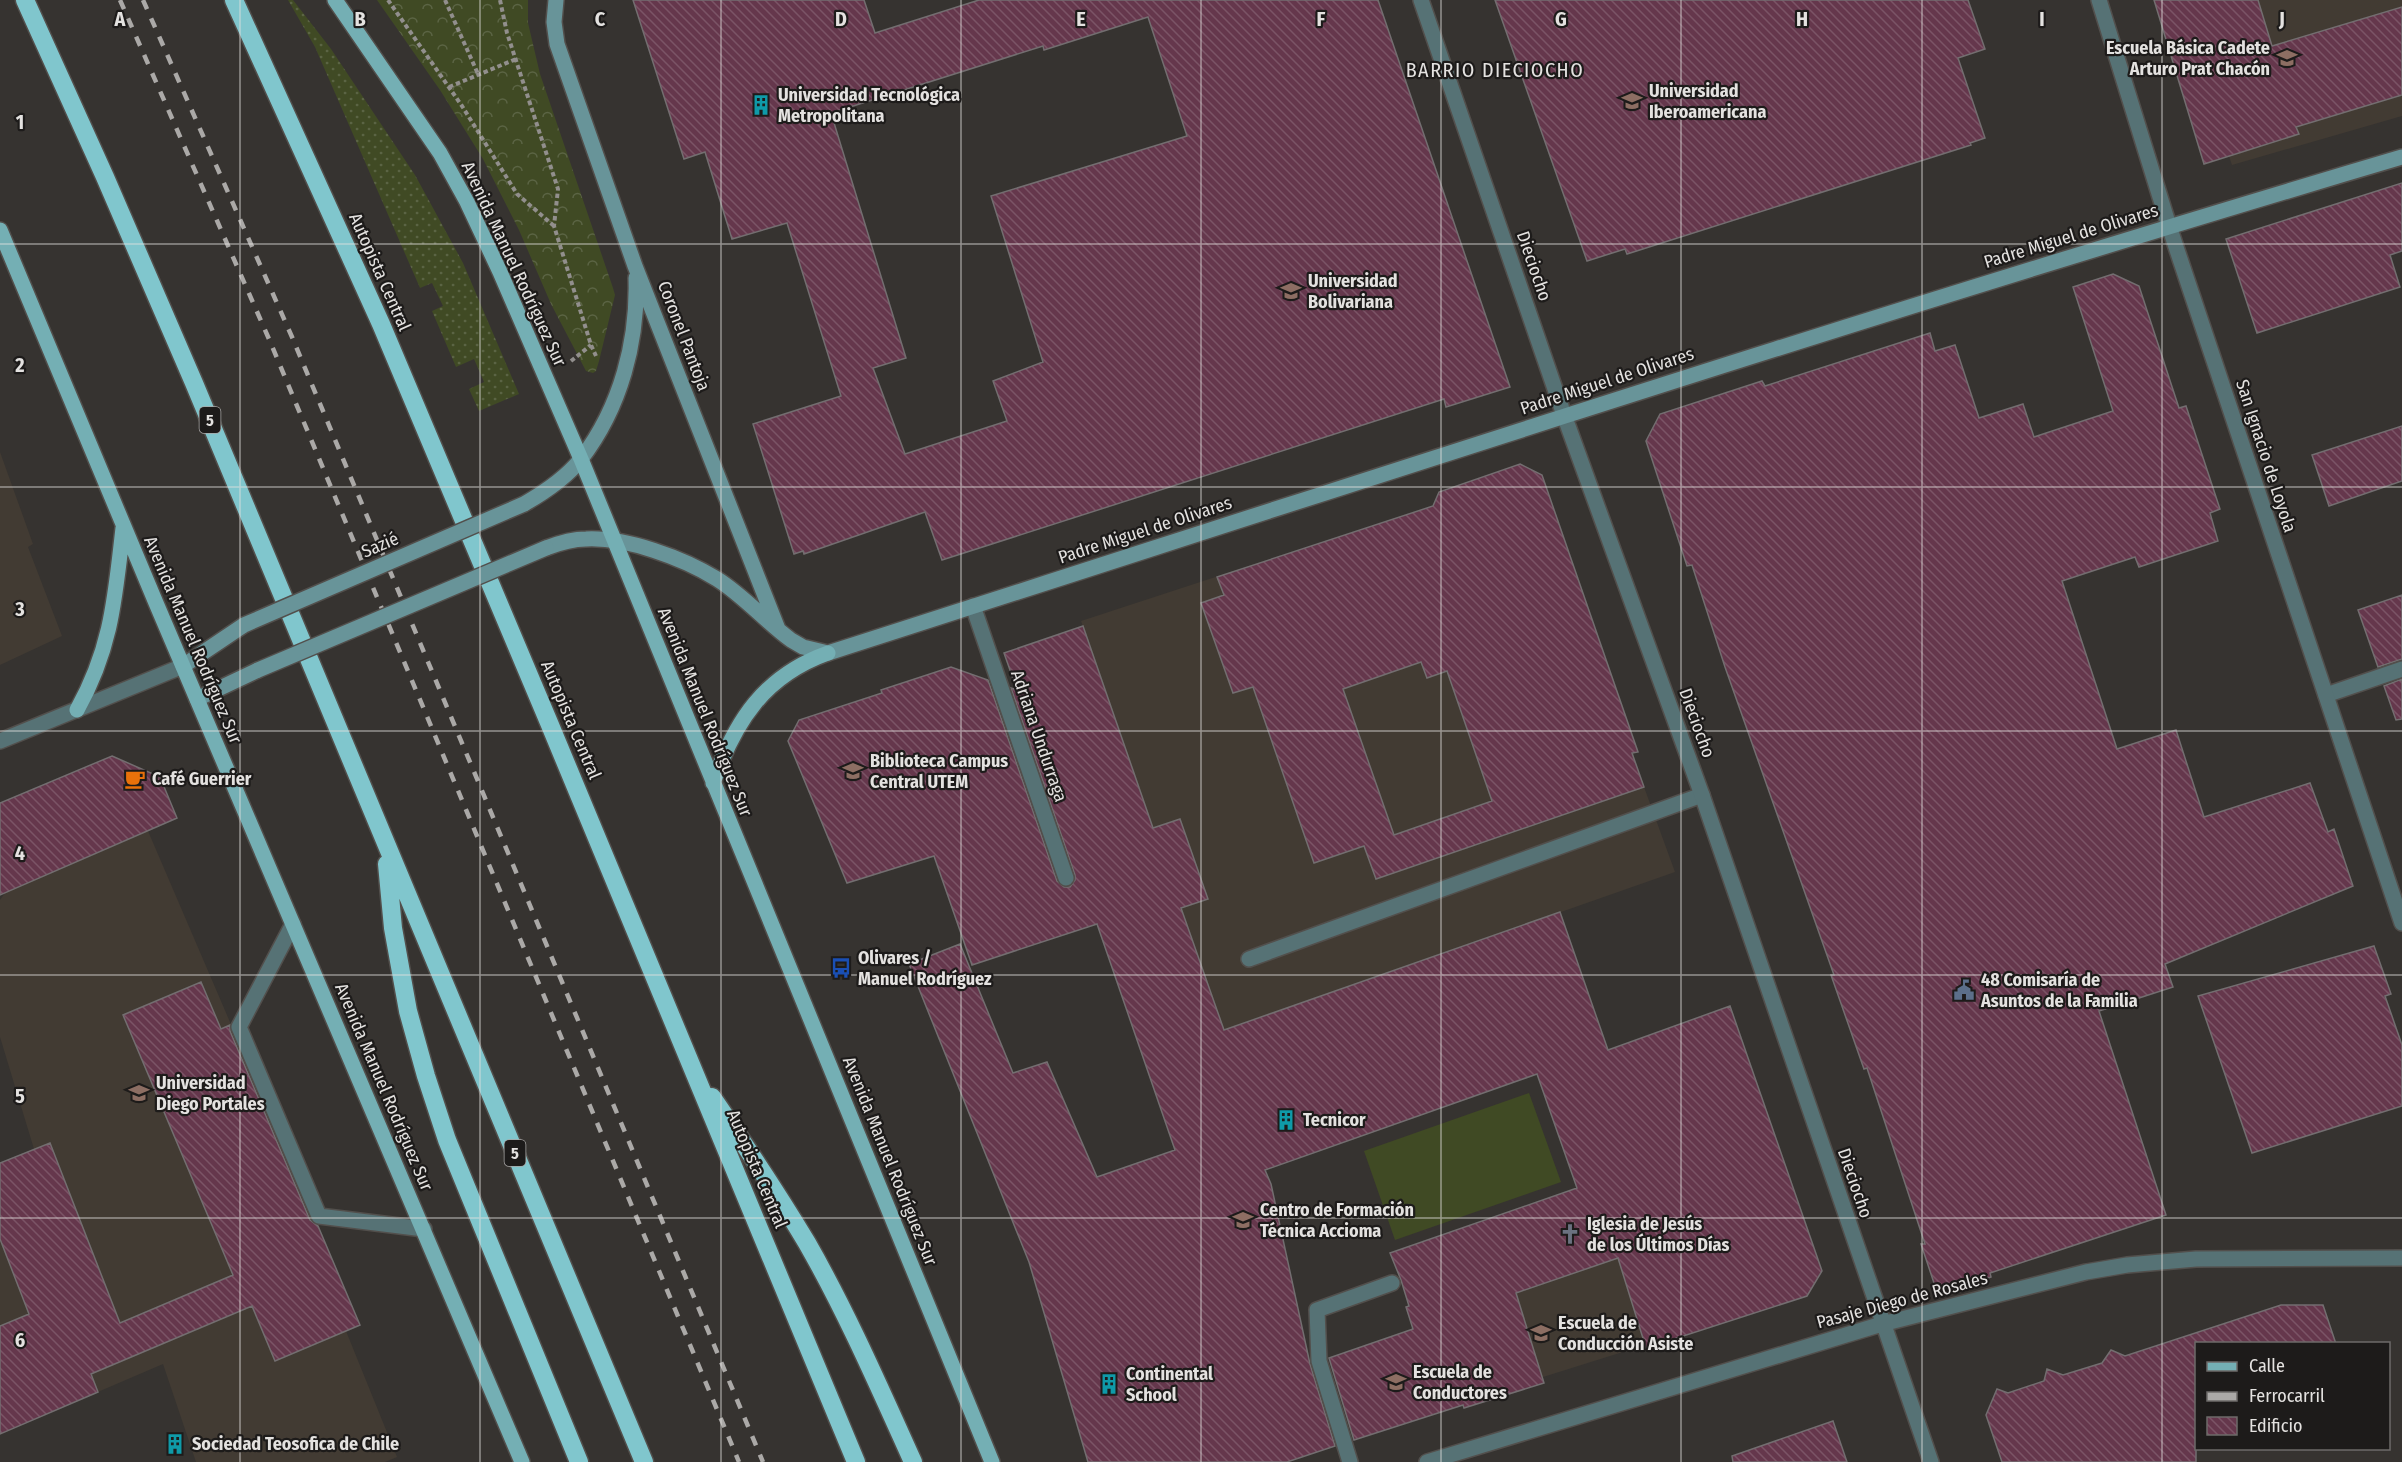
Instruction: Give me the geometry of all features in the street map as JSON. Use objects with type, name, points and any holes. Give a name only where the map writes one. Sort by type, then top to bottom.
[{"type":"highway","name":"5","points":[[25,0],[110,188],[194,383],[644,1462]]},
{"type":"highway","name":"Autopista Central","points":[[234,0],[381,324],[550,724],[856,1462]]},
{"type":"highway","points":[[385,844],[393,928],[408,1011],[426,1076],[447,1140],[579,1462]]},
{"type":"highway","points":[[692,1068],[751,1153],[807,1245],[877,1383],[913,1462]]},
{"type":"main road","name":"Avenida Manuel Rodríguez Sur","points":[[336,0],[409,106],[467,202],[500,272],[581,459],[992,1462]]},
{"type":"main road","name":"Coronel Pantoja","points":[[556,0],[554,22],[557,44],[635,266],[779,632]]},
{"type":"main road","name":"Padre Miguel de Olivares","points":[[828,653],[1564,415],[2169,226],[2402,157]]},
{"type":"main road","name":"Avenida Manuel Rodríguez Sur","points":[[0,230],[123,525],[522,1462]]},
{"type":"main road","name":"Sazié","points":[[183,666],[244,625],[524,504],[546,492],[581,459],[608,415],[628,360],[634,329],[635,266]]},
{"type":"main road","points":[[77,710],[94,680],[107,641],[113,612],[123,525]]},
{"type":"main road","points":[[197,699],[258,670],[546,548],[584,539],[614,540],[679,561],[717,579],[779,632],[803,647],[828,653]]},
{"type":"main road","points":[[713,783],[729,741],[743,717],[762,693],[785,673],[805,661],[828,653]]},
{"type":"street","name":"Dieciocho","points":[[1421,0],[1564,415],[1702,795],[1931,1462]]},
{"type":"street","name":"San Ignacio de Loyola","points":[[2099,0],[2169,226],[2402,923]]},
{"type":"street","name":"Adriana Undurraga","points":[[973,606],[1066,878]]},
{"type":"street","name":"Sazié","points":[[0,741],[183,666]]},
{"type":"street","points":[[2326,695],[2402,669]]},
{"type":"street","points":[[1249,959],[1702,795]]},
{"type":"street","points":[[293,924],[239,1027],[319,1216],[424,1228]]},
{"type":"street","name":"Pasaje Diego de Rosales","points":[[1427,1462],[1882,1324],[2086,1272],[2127,1265],[2196,1259],[2402,1258]]},
{"type":"street","points":[[1350,1462],[1319,1361],[1317,1310],[1392,1283]]},
{"type":"path","points":[[387,0],[449,87],[517,194],[554,226]]},
{"type":"path","points":[[445,0],[478,74]]},
{"type":"path","points":[[500,0],[507,33],[558,189],[554,226],[591,345],[616,394]]},
{"type":"path","points":[[449,87],[516,59]]},
{"type":"shaded area","name":"Escuela Básica Cadete Arturo Prat Chacón","points":[[2154,0],[2402,0],[2402,116],[2232,165],[2229,156],[2204,164]]},
{"type":"shaded area","points":[[0,452],[33,544],[28,547],[62,636],[0,665]]},
{"type":"shaded area","points":[[1520,464],[1542,475],[1638,752],[1632,754],[1675,872],[1224,1030],[1181,908],[1207,899],[1180,819],[1153,828],[1081,621],[1433,506],[1439,492]]},
{"type":"shaded area","name":"Universidad Diego Portales","points":[[148,831],[360,1325],[346,1331],[397,1457],[385,1462],[196,1462],[163,1364],[0,1434],[0,1163],[34,1149],[0,1037],[0,900],[5,893]]},
{"type":"shaded area","name":"Escuela de Conducción Asiste","points":[[1626,1255],[1635,1311],[1645,1345],[1543,1377],[1544,1383],[1464,1408],[1437,1320]]},
{"type":"green space","points":[[288,0],[293,0],[331,49],[415,175],[463,263],[519,394],[479,411],[469,389],[484,382],[474,359],[456,367],[432,311],[443,306],[432,283],[420,288],[315,47]]},
{"type":"green space","points":[[377,0],[528,0],[528,23],[540,74],[615,295],[599,361],[593,373],[586,371],[551,304],[519,230],[483,159],[440,90]]},
{"type":"green space","points":[[1529,1093],[1561,1182],[1395,1240],[1364,1151]]},
{"type":"building","points":[[633,0],[864,0],[875,33],[979,0],[1378,0],[1510,387],[1446,407],[1444,399],[942,560],[925,512],[804,554],[803,551],[794,554],[753,424],[841,396],[787,223],[732,239],[705,152],[684,159]],"holes":[[[1148,17],[1187,136],[991,196],[1043,362],[993,381],[1007,421],[905,454],[873,368],[906,358],[831,113],[1043,46],[1044,50]]]},
{"type":"building","points":[[1495,0],[1968,0],[1985,49],[1958,58],[1985,138],[1970,143],[1971,145],[1627,254],[1625,249],[1587,261]]},
{"type":"building","name":"Escuela Básica Cadete Arturo Prat Chacón","points":[[2154,0],[2258,0],[2272,46],[2402,7],[2402,95],[2296,127],[2299,134],[2204,164]]},
{"type":"building","points":[[2402,183],[2402,251],[2390,255],[2400,287],[2257,333],[2226,239]]},
{"type":"building","points":[[2113,274],[2139,286],[2179,408],[2186,406],[2220,509],[2210,513],[2218,541],[2139,567],[2135,557],[2062,581],[2117,749],[2176,730],[2204,817],[2310,783],[2328,832],[2334,829],[2353,886],[2165,964],[2173,987],[2099,1011],[2166,1215],[1990,1273],[1991,1277],[1938,1295],[1921,1244],[1925,1244],[1867,1068],[1864,1069],[1831,975],[1834,975],[1725,667],[1692,565],[1687,566],[1646,441],[1660,414],[1762,381],[1765,386],[1930,333],[1935,351],[1955,345],[1979,418],[2023,404],[2034,437],[2113,411],[2073,287]]},
{"type":"building","points":[[2402,426],[2402,481],[2329,506],[2312,455]]},
{"type":"building","points":[[1520,464],[1542,475],[1638,752],[1632,753],[1644,787],[1376,879],[1364,846],[1314,863],[1253,687],[1233,693],[1201,603],[1224,595],[1217,577],[1433,506],[1439,492]],"holes":[[[1421,662],[1427,678],[1447,671],[1492,801],[1394,835],[1343,689]]]},
{"type":"building","points":[[2402,595],[2402,659],[2378,667],[2358,610]]},
{"type":"building","points":[[1083,626],[1153,828],[1180,819],[1208,899],[1181,908],[1224,1030],[1560,912],[1608,1050],[1730,1006],[1822,1271],[1807,1296],[1646,1348],[1618,1258],[1516,1293],[1544,1383],[1464,1408],[1463,1405],[1354,1440],[1329,1358],[1413,1329],[1406,1307],[1409,1306],[1390,1253],[1577,1188],[1537,1074],[1265,1170],[1271,1184],[1310,1364],[1335,1446],[1287,1462],[1088,1462],[1029,1262],[909,964],[960,944],[1013,1073],[1047,1062],[1097,1177],[1175,1150],[1097,924],[972,965],[934,856],[847,883],[788,741],[799,720],[882,693],[881,690],[951,667],[988,680],[1057,881],[1064,887],[1070,887],[1075,880],[1075,875],[1011,688],[1017,690],[1004,653]]},
{"type":"building","points":[[2402,679],[2402,719],[2396,720],[2384,686]]},
{"type":"building","points":[[112,756],[160,777],[177,818],[0,895],[0,803]]},
{"type":"building","points":[[2374,946],[2391,994],[2385,996],[2402,1045],[2402,1106],[2252,1153],[2198,996]]},
{"type":"building","points":[[201,982],[221,1029],[230,1025],[230,1031],[310,1220],[318,1226],[360,1325],[275,1361],[252,1306],[91,1374],[98,1392],[0,1434],[0,1326],[29,1314],[0,1239],[0,1163],[50,1143],[120,1323],[233,1275],[123,1015]]},
{"type":"building","points":[[2281,1305],[2323,1305],[2335,1342],[2195,1342],[2196,1462],[2002,1462],[1986,1415],[1997,1389],[2008,1393],[2044,1381],[2047,1369],[2063,1375],[2102,1363],[2111,1350],[2125,1356]]},
{"type":"building","points":[[1833,1421],[1847,1462],[1733,1462],[1732,1456]]},
{"type":"railway","points":[[120,0],[269,339],[739,1462]]},
{"type":"railway","points":[[143,0],[292,337],[763,1462]]},
{"type":"place","name":"Escuela Básica Cadete Arturo Prat Chacón","points":[[2287,58]]},
{"type":"place","name":"Universidad Iberoamericana","points":[[1632,101]]},
{"type":"place","name":"Universidad Tecnológica Metropolitana","points":[[761,105]]},
{"type":"place","name":"Universidad Bolivariana","points":[[1291,291]]},
{"type":"place","name":"Biblioteca Campus Central UTEM","points":[[853,771]]},
{"type":"place","name":"Café Guerrier","points":[[135,779]]},
{"type":"place","name":"Olivares / Manuel Rodríguez","points":[[841,968]]},
{"type":"place","name":"48 Comisaría de Asuntos de la Familia","points":[[1964,990]]},
{"type":"place","name":"Universidad Diego Portales","points":[[139,1093]]},
{"type":"place","name":"Tecnicor","points":[[1286,1120]]},
{"type":"place","name":"Centro de Formación Técnica Accioma","points":[[1243,1220]]},
{"type":"place","name":"Iglesia de Jesús de los Últimos Días","points":[[1570,1234]]},
{"type":"place","name":"Escuela de Conducción Asiste","points":[[1541,1333]]},
{"type":"place","name":"Escuela de Conductores","points":[[1396,1382]]},
{"type":"place","name":"Continental School","points":[[1109,1384]]},
{"type":"place","name":"Sociedad Teosofica de Chile","points":[[175,1444]]},
{"type":"district","name":"BARRIO DIECIOCHO","points":[[1495,70]]}]
